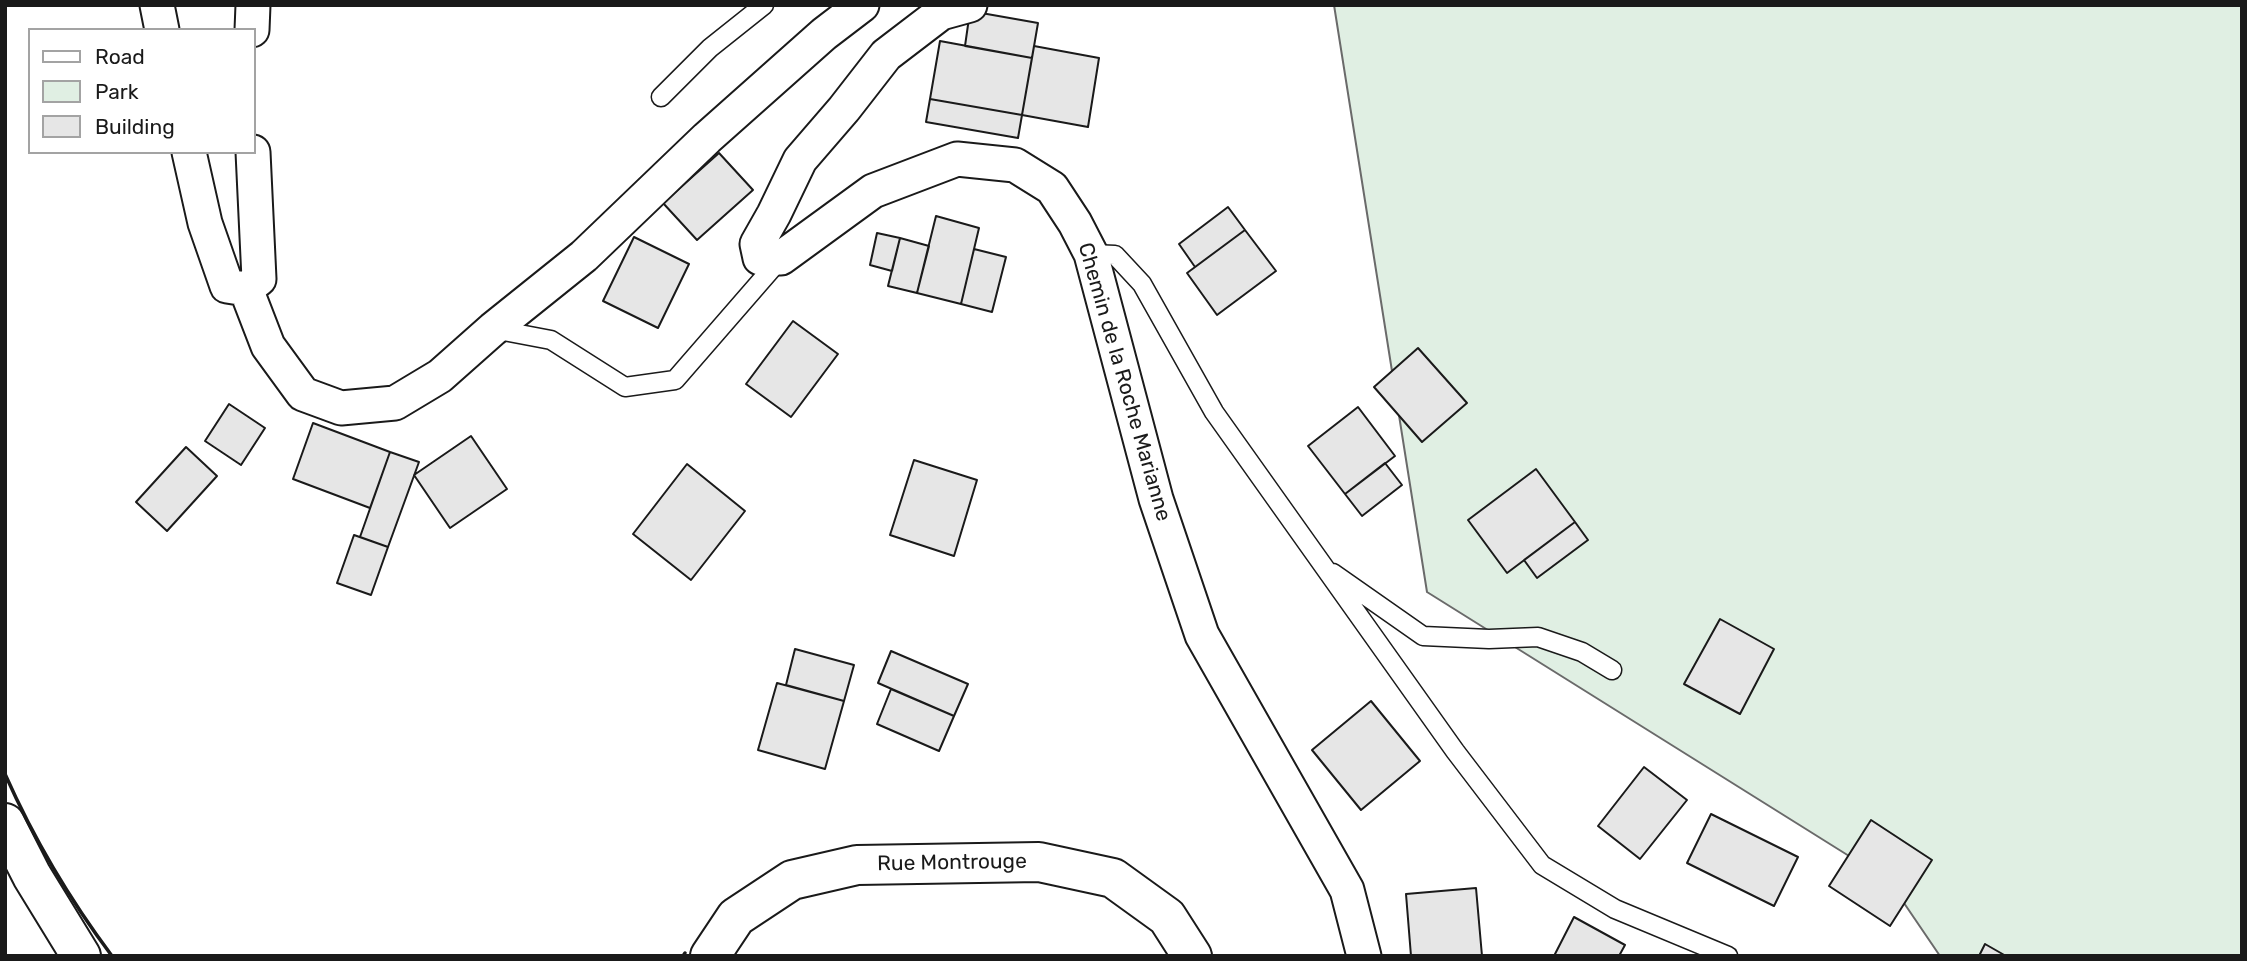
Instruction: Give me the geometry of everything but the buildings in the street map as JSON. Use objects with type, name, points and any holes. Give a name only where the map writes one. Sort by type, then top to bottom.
[{"type":"main road","points":[[5,823],[32,876],[81,956]]},
{"type":"main road","name":"Rue Montrouge","points":[[710,956],[736,917],[792,880],[857,864],[1039,862],[1113,878],[1167,917],[1192,956]]},
{"type":"street","points":[[157,5],[162,28]]},
{"type":"street","points":[[252,28],[253,5]]},
{"type":"street","points":[[246,289],[268,346],[303,394],[341,408],[395,403],[440,376],[493,329],[584,256],[707,138],[824,34],[862,5]]},
{"type":"street","points":[[781,258],[760,258],[757,244],[800,160],[886,55],[941,13],[970,5]]},
{"type":"street","points":[[189,154],[205,223],[227,286],[246,289],[259,279],[253,154]]},
{"type":"street","name":"Chemin de la Roche Marianne","points":[[781,258],[873,191],[957,159],[1015,165],[1052,188],[1091,254],[1156,499],[1202,635],[1347,890],[1364,956]]},
{"type":"lane","points":[[661,97],[710,48],[764,5]]},
{"type":"lane","points":[[1091,254],[1115,255],[1142,284],[1214,412],[1455,751],[1542,865],[1615,909],[1728,956]]},
{"type":"lane","points":[[493,329],[551,340],[625,387],[675,380],[781,258]]},
{"type":"lane","points":[[1322,565],[1423,636],[1489,639],[1538,636],[1582,652],[1612,670]]},
{"type":"green space","points":[[1334,5],[2242,5],[2242,956],[1940,956],[1889,881],[1427,592]]},
{"type":"wall","points":[[5,774],[53,868],[112,956]]}]
